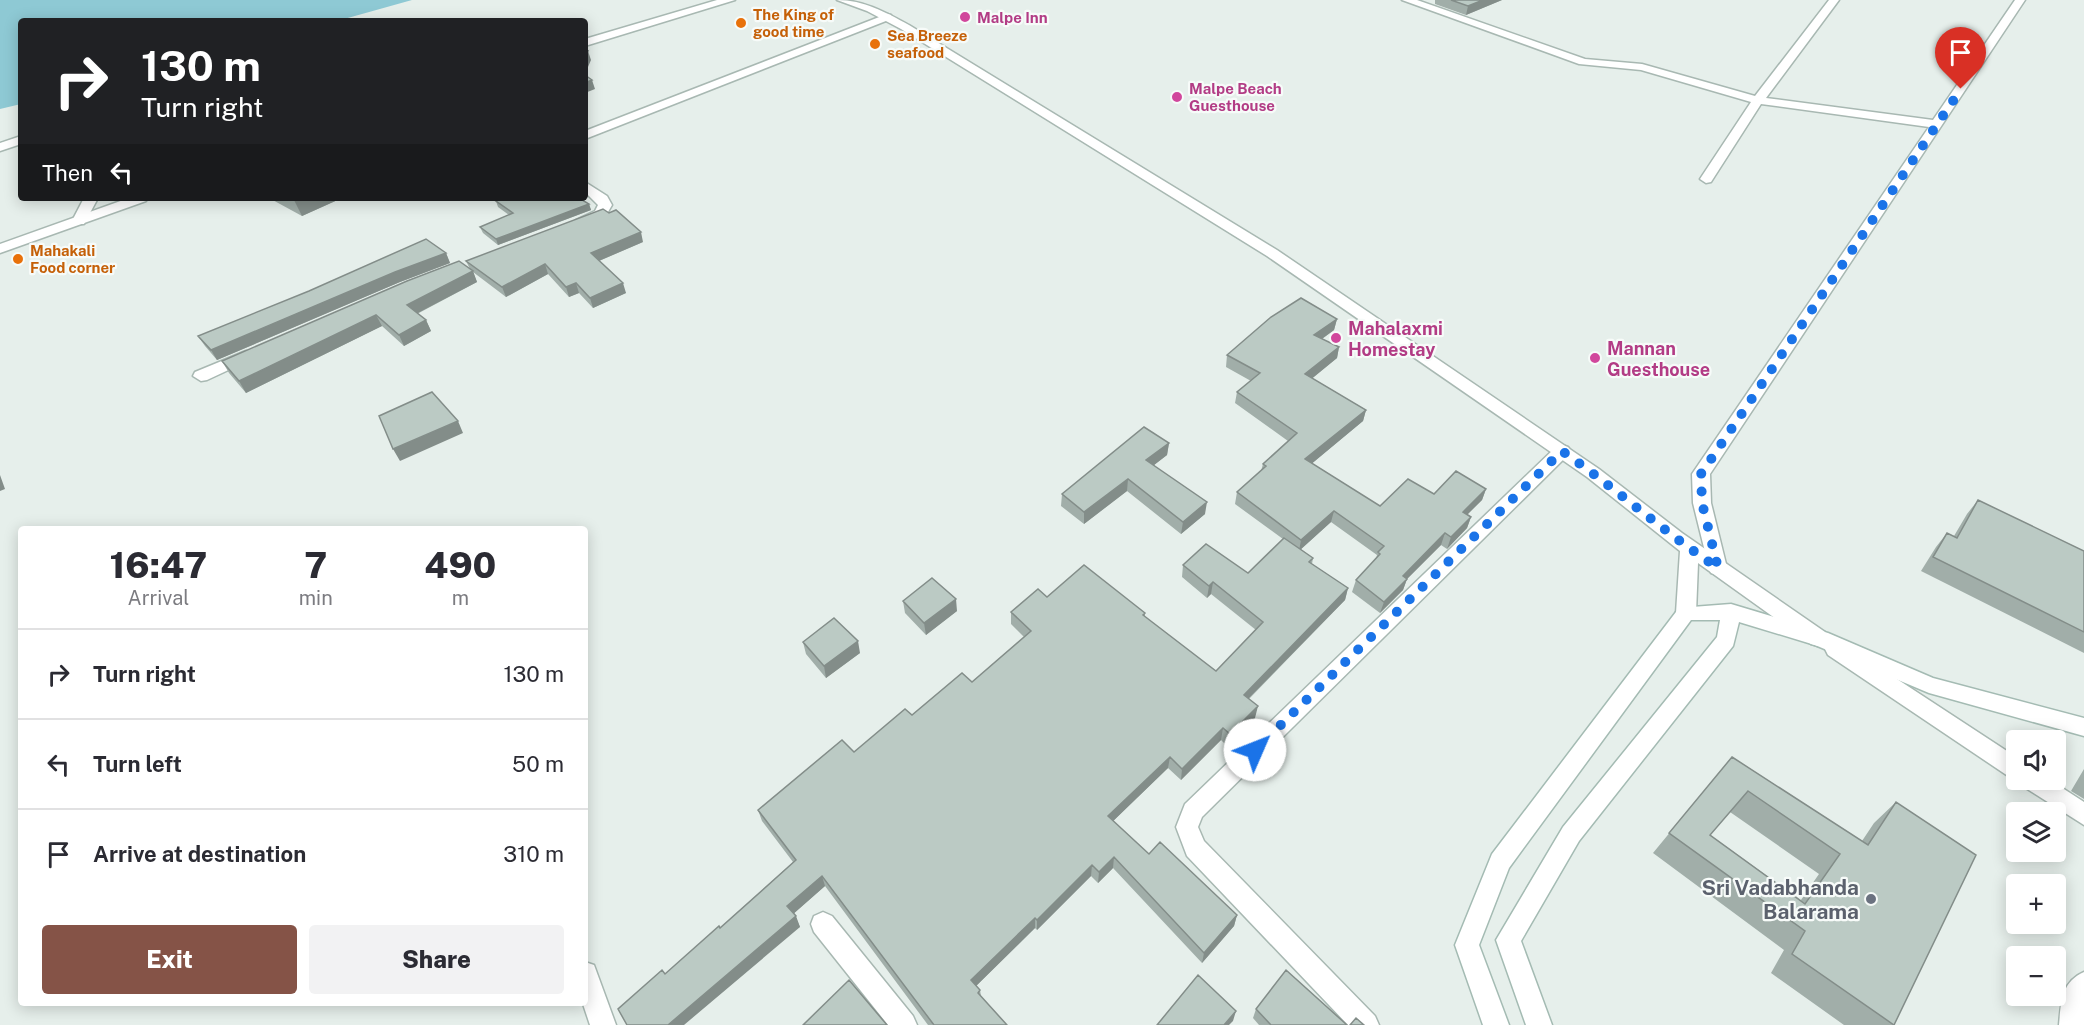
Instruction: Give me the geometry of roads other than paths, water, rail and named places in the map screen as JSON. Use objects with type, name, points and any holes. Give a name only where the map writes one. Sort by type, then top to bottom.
[{"type":"street","points":[[588,42],[673,14],[730,0]]},
{"type":"street","points":[[842,0],[871,9],[887,17],[1272,253],[1593,473],[1689,549],[2006,762]]},
{"type":"street","points":[[1407,0],[1583,62],[1642,67],[1758,100],[1937,124]]},
{"type":"street","points":[[1706,179],[1758,100],[1834,0]]},
{"type":"street","points":[[1718,568],[1702,503],[1701,474],[2020,0]]},
{"type":"street","points":[[588,134],[887,17]]},
{"type":"street","points":[[0,147],[18,141]]},
{"type":"street","points":[[567,226],[600,214],[604,209],[602,199],[588,188]]},
{"type":"street","points":[[78,221],[90,201]]},
{"type":"street","points":[[0,249],[133,201]]},
{"type":"street","points":[[201,376],[264,348]]},
{"type":"street","points":[[1366,1025],[1196,848],[1187,827],[1193,811],[1562,451]]},
{"type":"street","points":[[1496,1025],[1467,945],[1500,862],[1686,613],[1689,549]]},
{"type":"street","points":[[1686,613],[1731,612],[1821,639],[1929,685],[2084,727]]},
{"type":"street","points":[[1539,1025],[1508,940],[1570,834],[1726,640],[1731,612]]},
{"type":"street","points":[[2047,790],[2084,814]]},
{"type":"street","points":[[823,924],[904,1025]]},
{"type":"street","points":[[588,982],[603,1025]]},
{"type":"street","points":[[2072,1025],[2075,995],[2084,985]]},
{"type":"water","points":[[0,0],[412,0],[348,18],[18,18],[18,105],[0,109]]},
{"type":"place","name":"Malpe Inn","points":[[965,17]]},
{"type":"place","name":"The King of good time","points":[[741,23]]},
{"type":"place","name":"Sea Breeze seafood","points":[[875,44]]},
{"type":"place","name":"Malpe Beach Guesthouse","points":[[1177,97]]},
{"type":"place","name":"Mahakali Food corner","points":[[18,259]]},
{"type":"place","name":"Mahalaxmi Homestay","points":[[1336,338]]},
{"type":"place","name":"Mannan Guesthouse","points":[[1595,358]]},
{"type":"place","name":"Sri Vadabhanda Balarama","points":[[1871,899]]}]
